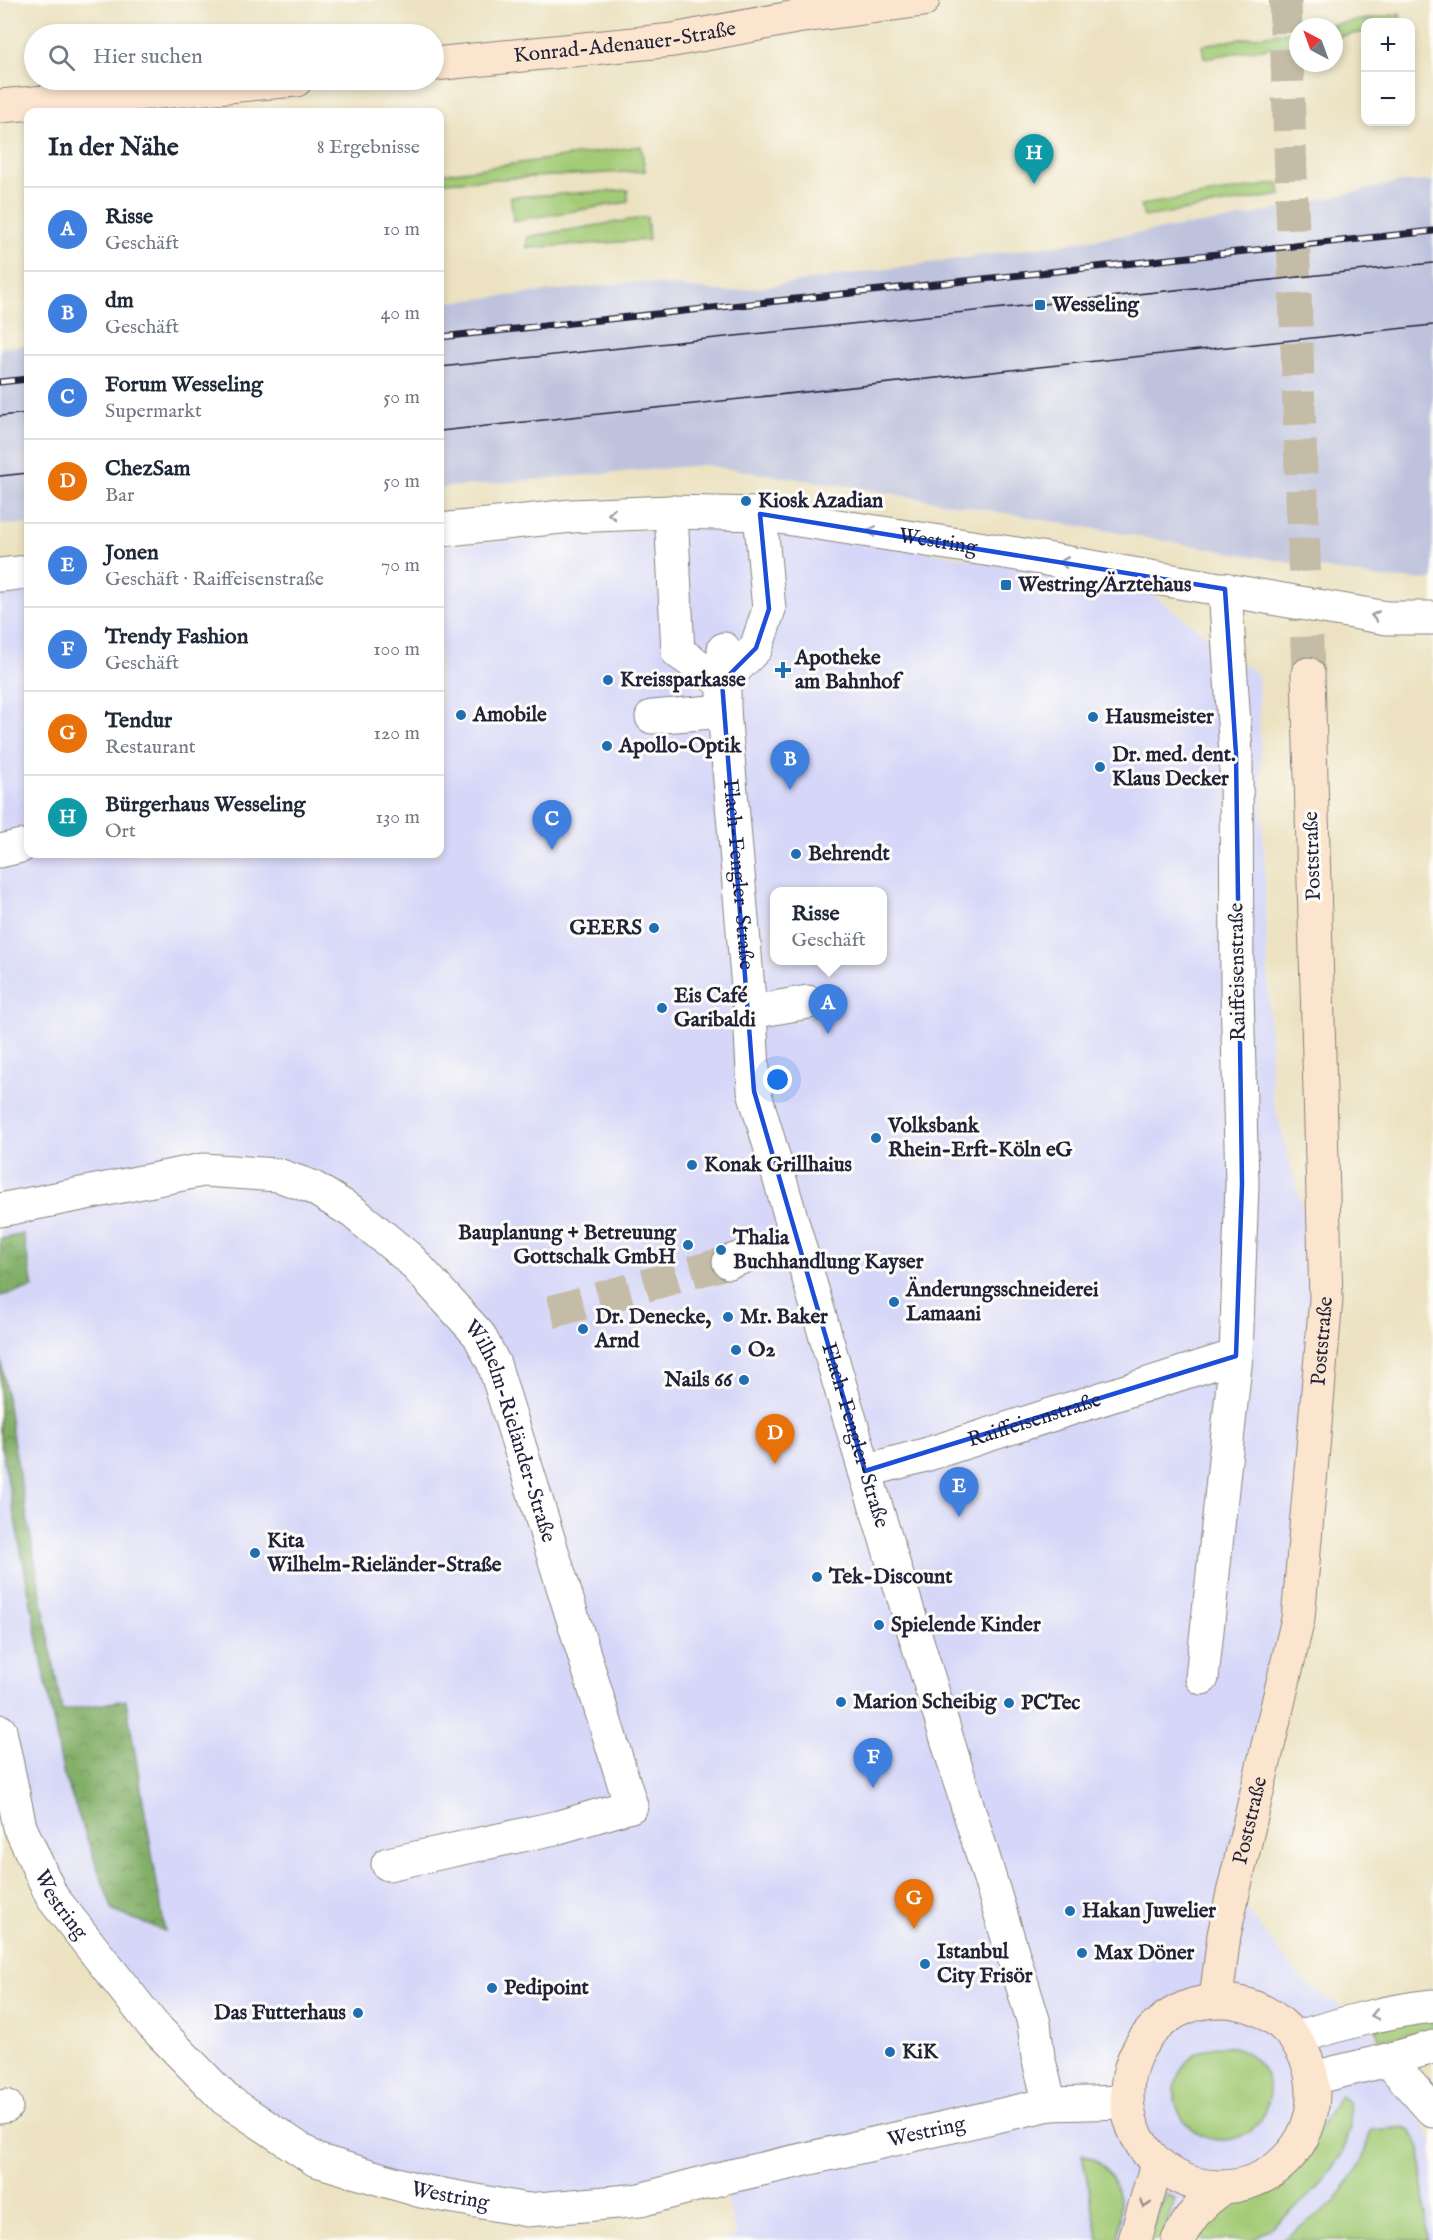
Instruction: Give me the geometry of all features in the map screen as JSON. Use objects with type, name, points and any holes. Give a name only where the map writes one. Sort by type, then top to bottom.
[{"type":"street","name":"Konrad-Adenauer-Straße","points":[[444,63],[673,40],[796,18],[922,0]]},
{"type":"street","points":[[0,106],[182,90]]},
{"type":"street","points":[[671,512],[678,652],[723,697]]},
{"type":"street","name":"Westring","points":[[444,530],[571,516],[671,512],[760,513],[1017,554],[1387,618],[1433,618]]},
{"type":"street","points":[[652,717],[723,697],[756,648],[769,609],[760,513]]},
{"type":"street","points":[[0,575],[24,572]]},
{"type":"street","name":"Raiffeisenstraße","points":[[1202,1678],[1236,1356],[1242,1150],[1237,992],[1236,754],[1225,589]]},
{"type":"street","name":"Flach-Fengler-Straße","points":[[724,649],[723,697],[750,1012],[754,1091],[865,1471],[1034,2023],[1038,2058],[1050,2104]]},
{"type":"street","name":"Poststraße","points":[[1216,1999],[1224,1935],[1233,1893],[1298,1619],[1326,1299],[1308,674]]},
{"type":"street","points":[[750,1012],[807,1002]]},
{"type":"street","name":"Wilhelm-Rieländer-Straße","points":[[0,1210],[203,1170],[278,1174],[312,1187],[353,1212],[410,1259],[479,1335],[494,1364],[631,1806],[559,1827],[388,1864]]},
{"type":"street","points":[[729,1262],[796,1239]]},
{"type":"street","name":"Raiffeisenstraße","points":[[865,1471],[925,1455],[1236,1356]]},
{"type":"street","name":"Westring","points":[[0,1731],[20,1827],[52,1897],[152,2024],[225,2099],[316,2160],[421,2191],[527,2210],[640,2200],[722,2178],[1050,2104],[1126,2102]]},
{"type":"street","points":[[1216,1999],[1233,2000],[1251,2005],[1269,2014],[1295,2038],[1305,2056],[1312,2078],[1313,2103],[1304,2136],[1288,2158],[1272,2172],[1245,2184],[1223,2188],[1198,2185],[1156,2168],[1130,2122],[1126,2102],[1131,2065],[1140,2044],[1152,2028],[1177,2011],[1216,1999]]},
{"type":"street","points":[[1295,2038],[1347,2021],[1403,2009],[1433,2006]]},
{"type":"street","points":[[1312,2078],[1433,2047]]},
{"type":"street","points":[[1388,2060],[1433,2111]]},
{"type":"street","points":[[1135,2240],[1156,2168]]},
{"type":"street","points":[[1178,2240],[1190,2216],[1208,2198],[1223,2188]]},
{"type":"highlighted area","points":[[760,514],[1225,589],[1236,754],[1242,1184],[1236,1356],[865,1471],[754,1091],[722,682],[756,648],[769,609]]},
{"type":"shaded area","points":[[1433,181],[1433,580],[1379,578],[860,488],[703,465],[444,488],[444,303],[636,282],[728,292],[1234,219],[1401,182]]},
{"type":"shaded area","points":[[24,345],[24,524],[0,525],[0,348]]},
{"type":"shaded area","points":[[748,524],[1140,585],[1258,675],[1272,1095],[1326,1299],[1295,1617],[1233,1893],[1300,1978],[1373,2030],[1432,2141],[1433,2240],[723,2240],[736,2236],[722,2179],[640,2200],[421,2191],[225,2099],[52,1897],[0,1731],[0,581],[24,579],[24,858],[444,858],[444,546]]},
{"type":"green space","points":[[1400,14],[1400,18],[1374,18]]},
{"type":"green space","points":[[1361,20],[1361,33],[1343,36],[1343,23]]},
{"type":"green space","points":[[1289,31],[1289,44],[1204,58],[1202,45]]},
{"type":"green space","points":[[641,146],[645,171],[444,182],[444,174]]},
{"type":"green space","points":[[1279,183],[1281,195],[1144,217],[1141,205]]},
{"type":"green space","points":[[628,190],[628,202],[513,221],[511,197]]},
{"type":"green space","points":[[647,217],[649,240],[527,248],[527,237]]},
{"type":"green space","points":[[23,1234],[33,1288],[0,1296],[0,1239]]},
{"type":"green space","points":[[0,1353],[14,1445],[62,1711],[126,1700],[165,1931],[113,1911],[63,1772],[0,1440]]},
{"type":"green space","points":[[1433,2018],[1433,2031],[1379,2039],[1376,2028]]},
{"type":"green space","points":[[1222,2046],[1240,2050],[1255,2060],[1265,2075],[1269,2093],[1265,2111],[1255,2126],[1240,2136],[1222,2140],[1204,2136],[1189,2126],[1179,2111],[1175,2093],[1179,2075],[1189,2060],[1204,2050]]},
{"type":"green space","points":[[1341,2095],[1348,2102],[1350,2127],[1342,2154],[1317,2189],[1253,2240],[1196,2240],[1219,2212],[1272,2183],[1298,2162]]},
{"type":"green space","points":[[1410,2129],[1420,2148],[1428,2240],[1282,2240],[1335,2202],[1361,2164],[1371,2130]]},
{"type":"green space","points":[[1082,2154],[1095,2160],[1112,2178],[1119,2201],[1118,2240],[1099,2240]]},
{"type":"green space","points":[[1165,2195],[1175,2199],[1161,2240],[1147,2240]]},
{"type":"tunnel","points":[[1285,0],[1308,674]]},
{"type":"tunnel","points":[[551,1312],[729,1262]]},
{"type":"tram line","points":[[444,367],[1433,263]]},
{"type":"tram line","points":[[444,431],[1433,325]]},
{"type":"tram line","points":[[0,416],[24,413]]},
{"type":"tram line","points":[[0,476],[24,473]]},
{"type":"railway","points":[[444,337],[1433,231]]},
{"type":"railway","points":[[0,382],[24,379]]},
{"type":"place","name":"Bürgerhaus Wesseling","points":[[1034,184]]},
{"type":"place","name":"Wesseling","points":[[1040,305]]},
{"type":"place","name":"Kiosk Azadian","points":[[746,501]]},
{"type":"place","name":"Westring/Ärztehaus","points":[[1006,585]]},
{"type":"place","name":"Apotheke am Bahnhof","points":[[783,670]]},
{"type":"place","name":"Kreissparkasse","points":[[608,680]]},
{"type":"place","name":"Amobile","points":[[461,715]]},
{"type":"place","name":"Hausmeister","points":[[1093,717]]},
{"type":"place","name":"Apollo-Optik","points":[[607,746]]},
{"type":"place","name":"Dr. med. dent. Klaus Decker","points":[[1100,767]]},
{"type":"place","name":"dm","points":[[790,790]]},
{"type":"place","name":"Forum Wesseling","points":[[552,850]]},
{"type":"place","name":"Behrendt","points":[[796,854]]},
{"type":"place","name":"GEERS","points":[[654,928]]},
{"type":"place","name":"Eis Café Garibaldi","points":[[662,1008]]},
{"type":"place","name":"Risse","points":[[828,1034]]},
{"type":"place","name":"Volksbank Rhein-Erft-Köln eG","points":[[876,1138]]},
{"type":"place","name":"Konak Grillhaius","points":[[692,1165]]},
{"type":"place","name":"Bauplanung + Betreuung Gottschalk GmbH","points":[[688,1245]]},
{"type":"place","name":"Thalia Buchhandlung Kayser","points":[[721,1250]]},
{"type":"place","name":"Änderungsschneiderei Lamaani","points":[[894,1302]]},
{"type":"place","name":"Mr. Baker","points":[[728,1317]]},
{"type":"place","name":"Dr. Denecke, Arnd","points":[[583,1329]]},
{"type":"place","name":"O2","points":[[736,1350]]},
{"type":"place","name":"Nails 66","points":[[744,1380]]},
{"type":"place","name":"ChezSam","points":[[775,1464]]},
{"type":"place","name":"Jonen","points":[[959,1517]]},
{"type":"place","name":"Kita Wilhelm-Rieländer-Straße","points":[[255,1553]]},
{"type":"place","name":"Tek-Discount","points":[[817,1577]]},
{"type":"place","name":"Spielende Kinder","points":[[879,1625]]},
{"type":"place","name":"Marion Scheibig","points":[[841,1702]]},
{"type":"place","name":"PCTec","points":[[1009,1703]]},
{"type":"place","name":"Trendy Fashion","points":[[873,1788]]},
{"type":"place","name":"Hakan Juwelier","points":[[1070,1911]]},
{"type":"place","name":"Tendur","points":[[914,1929]]},
{"type":"place","name":"Max Döner","points":[[1082,1953]]},
{"type":"place","name":"Istanbul City Frisör","points":[[925,1964]]},
{"type":"place","name":"Pedipoint","points":[[492,1988]]},
{"type":"place","name":"Das Futterhaus","points":[[358,2013]]},
{"type":"place","name":"KiK","points":[[890,2052]]}]
